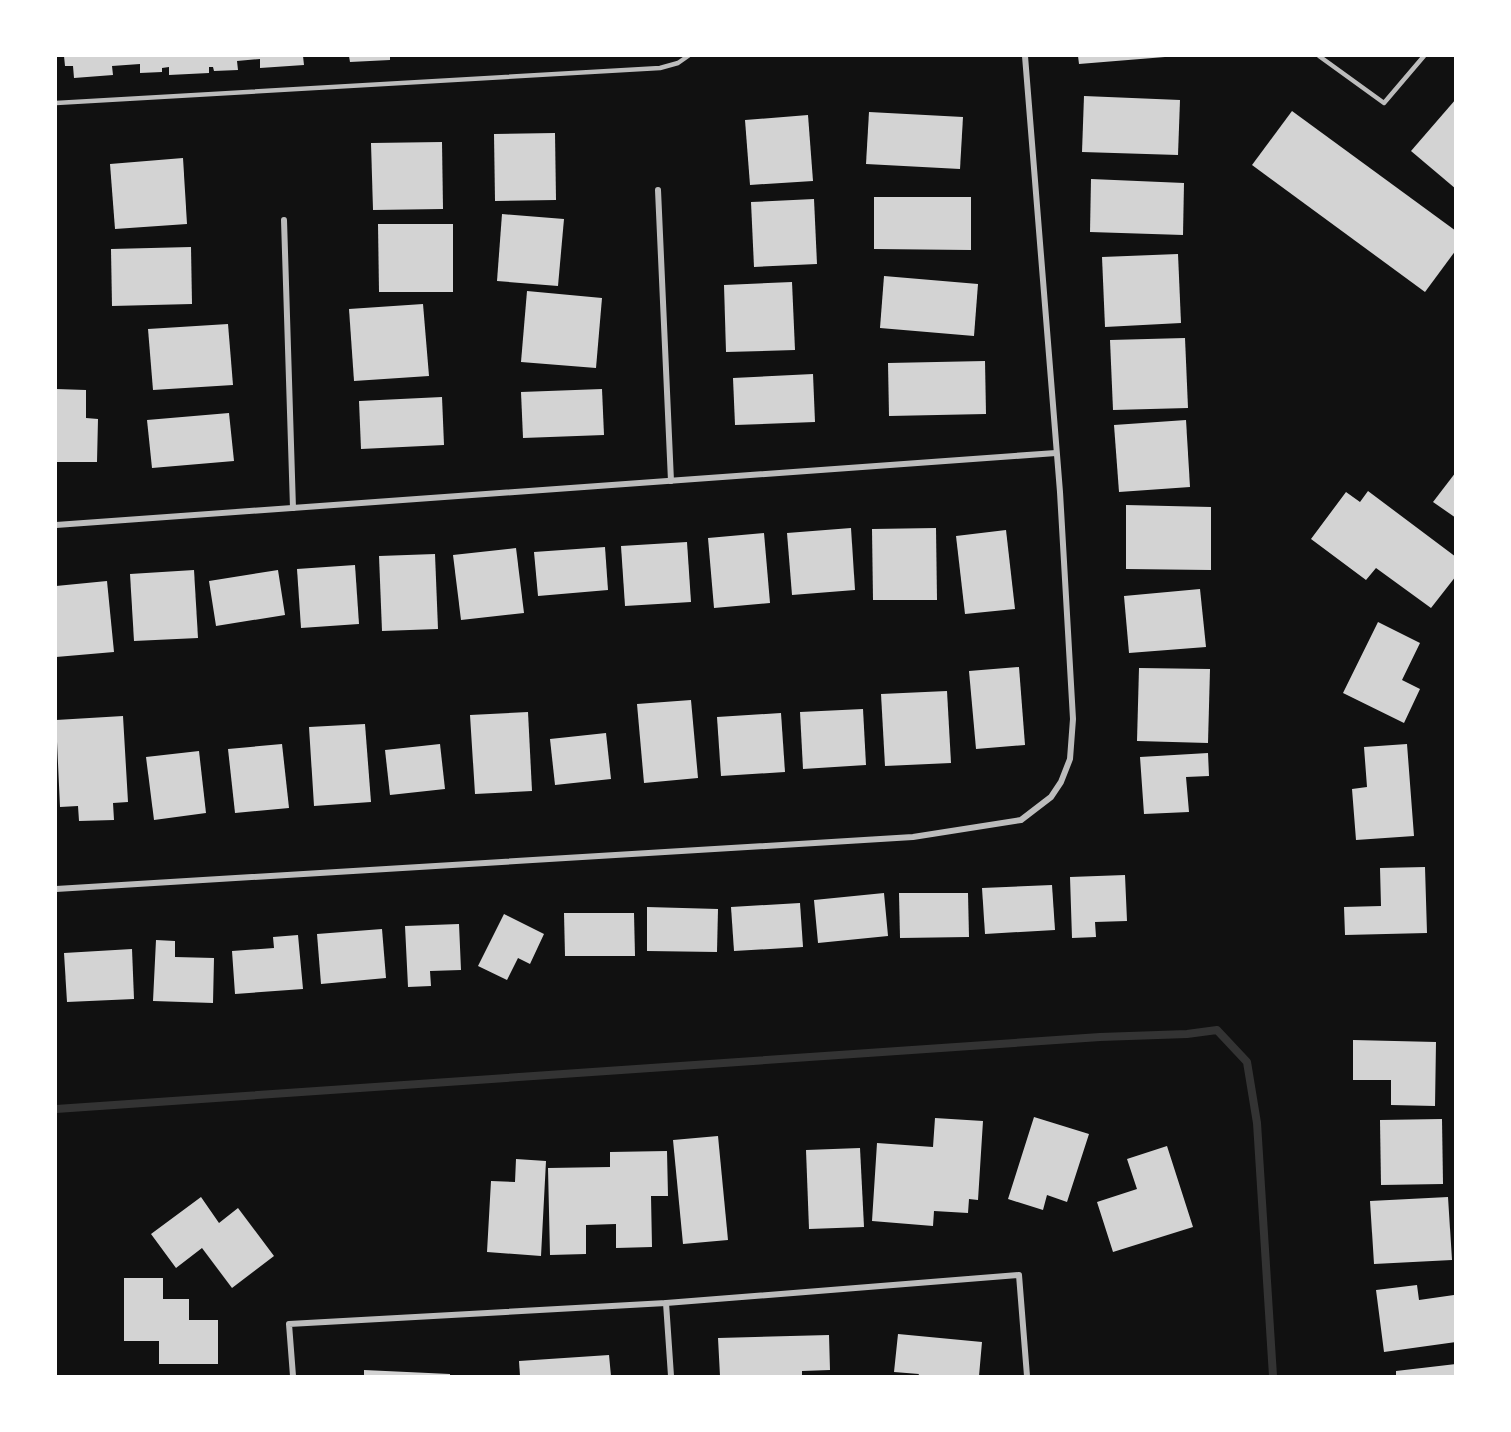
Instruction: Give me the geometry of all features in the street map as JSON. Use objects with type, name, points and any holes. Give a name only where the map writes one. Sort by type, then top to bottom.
[{"type":"street","points":[[56,889],[913,837],[1021,820],[1051,797],[1061,782],[1070,759],[1074,719],[1025,56]]},
{"type":"street","points":[[658,190],[671,481]]},
{"type":"street","points":[[284,220],[292,508]]},
{"type":"street","points":[[56,525],[1056,453]]},
{"type":"street","points":[[293,1377],[289,1324],[666,1303],[1019,1275],[1027,1377]]},
{"type":"street","points":[[666,1303],[671,1377]]},
{"type":"lane","points":[[56,103],[660,68],[678,63],[688,56]]},
{"type":"lane","points":[[1319,56],[1384,103],[1424,56]]},
{"type":"building","points":[[64,56],[303,56],[304,65],[260,68],[260,59],[237,61],[238,70],[214,71],[213,67],[209,67],[209,73],[169,75],[169,67],[162,68],[162,72],[140,73],[140,64],[112,66],[113,75],[74,78],[73,66],[65,66]]},
{"type":"building","points":[[349,56],[390,56],[390,60],[350,62]]},
{"type":"building","points":[[1078,56],[1165,56],[1165,57],[1079,64]]},
{"type":"building","points":[[1084,96],[1180,100],[1178,155],[1082,152]]},
{"type":"building","points":[[1456,99],[1456,189],[1411,151]]},
{"type":"building","points":[[1292,111],[1456,231],[1456,250],[1425,292],[1252,165]]},
{"type":"building","points":[[869,112],[963,117],[960,169],[866,164]]},
{"type":"building","points":[[808,115],[813,181],[750,185],[745,120]]},
{"type":"building","points":[[555,133],[556,200],[495,201],[494,134]]},
{"type":"building","points":[[442,142],[443,209],[373,210],[371,143]]},
{"type":"building","points":[[183,158],[187,224],[115,229],[110,164]]},
{"type":"building","points":[[1091,179],[1184,183],[1183,235],[1090,232]]},
{"type":"building","points":[[874,197],[971,197],[971,250],[874,249]]},
{"type":"building","points":[[814,199],[817,264],[754,267],[751,202]]},
{"type":"building","points":[[502,214],[564,219],[558,286],[497,281]]},
{"type":"building","points":[[378,224],[453,224],[453,292],[379,292]]},
{"type":"building","points":[[191,247],[192,304],[112,306],[111,249]]},
{"type":"building","points":[[1178,254],[1181,323],[1105,327],[1102,257]]},
{"type":"building","points":[[884,276],[978,284],[974,336],[880,328]]},
{"type":"building","points":[[792,282],[795,350],[726,352],[724,285]]},
{"type":"building","points":[[527,291],[602,298],[596,368],[521,362]]},
{"type":"building","points":[[423,304],[429,376],[354,381],[349,309]]},
{"type":"building","points":[[228,324],[233,385],[153,390],[148,329]]},
{"type":"building","points":[[1185,338],[1188,408],[1113,410],[1110,340]]},
{"type":"building","points":[[985,361],[986,414],[889,416],[888,363]]},
{"type":"building","points":[[813,374],[815,422],[735,425],[733,378]]},
{"type":"building","points":[[56,389],[86,390],[86,418],[98,419],[97,462],[56,462]]},
{"type":"building","points":[[602,389],[604,435],[523,438],[521,392]]},
{"type":"building","points":[[442,397],[444,445],[361,449],[359,401]]},
{"type":"building","points":[[229,413],[234,461],[152,468],[147,420]]},
{"type":"building","points":[[1186,420],[1190,487],[1119,492],[1114,425]]},
{"type":"building","points":[[1456,472],[1456,518],[1433,502]]},
{"type":"building","points":[[1368,491],[1456,557],[1456,576],[1431,608],[1376,568],[1366,580],[1311,539],[1346,492],[1360,502]]},
{"type":"building","points":[[1126,505],[1211,507],[1211,570],[1126,569]]},
{"type":"building","points":[[851,528],[855,590],[792,595],[787,533]]},
{"type":"building","points":[[936,528],[937,600],[873,600],[872,529]]},
{"type":"building","points":[[1006,530],[1015,609],[965,614],[956,536]]},
{"type":"building","points":[[764,533],[770,603],[714,608],[708,538]]},
{"type":"building","points":[[687,542],[691,602],[625,606],[621,546]]},
{"type":"building","points":[[605,547],[608,590],[538,596],[534,552]]},
{"type":"building","points":[[516,548],[524,613],[461,620],[453,555]]},
{"type":"building","points":[[435,554],[438,629],[382,631],[379,556]]},
{"type":"building","points":[[355,565],[359,624],[301,628],[297,569]]},
{"type":"building","points":[[194,570],[198,638],[134,641],[130,574]]},
{"type":"building","points":[[278,570],[285,615],[216,626],[209,581]]},
{"type":"building","points":[[107,581],[114,652],[56,657],[56,586]]},
{"type":"building","points":[[1200,589],[1206,647],[1129,653],[1124,596]]},
{"type":"building","points":[[1378,622],[1420,643],[1402,680],[1420,689],[1404,723],[1343,693]]},
{"type":"building","points":[[1019,667],[1025,745],[976,749],[969,671]]},
{"type":"building","points":[[1139,668],[1210,669],[1208,743],[1137,741]]},
{"type":"building","points":[[947,691],[951,763],[885,766],[881,694]]},
{"type":"building","points":[[691,700],[698,778],[644,783],[637,704]]},
{"type":"building","points":[[863,709],[866,765],[803,769],[800,712]]},
{"type":"building","points":[[528,712],[532,791],[475,794],[470,715]]},
{"type":"building","points":[[781,713],[785,772],[721,776],[717,717]]},
{"type":"building","points":[[123,716],[128,802],[113,803],[114,820],[79,821],[78,806],[60,807],[56,720]]},
{"type":"building","points":[[365,724],[371,802],[314,806],[309,727]]},
{"type":"building","points":[[606,733],[611,779],[555,785],[550,739]]},
{"type":"building","points":[[282,744],[289,808],[235,813],[228,749]]},
{"type":"building","points":[[440,744],[445,789],[390,795],[385,750]]},
{"type":"building","points":[[1407,744],[1414,836],[1356,840],[1352,789],[1367,787],[1364,747]]},
{"type":"building","points":[[199,751],[206,813],[154,820],[146,757]]},
{"type":"building","points":[[1208,753],[1209,776],[1186,777],[1189,812],[1144,814],[1140,757]]},
{"type":"building","points":[[1425,867],[1427,933],[1345,935],[1344,907],[1381,906],[1380,868]]},
{"type":"building","points":[[1125,875],[1127,921],[1095,922],[1096,937],[1072,938],[1070,877]]},
{"type":"building","points":[[1052,885],[1055,930],[985,934],[982,888]]},
{"type":"building","points":[[884,893],[888,936],[818,943],[814,900]]},
{"type":"building","points":[[899,893],[968,893],[969,937],[900,938]]},
{"type":"building","points":[[800,903],[803,947],[734,951],[731,907]]},
{"type":"building","points":[[647,907],[718,909],[717,952],[647,951]]},
{"type":"building","points":[[564,913],[634,913],[635,956],[565,956]]},
{"type":"building","points":[[504,914],[544,934],[530,964],[518,958],[507,980],[478,966]]},
{"type":"building","points":[[459,924],[461,970],[430,971],[431,986],[408,987],[405,926]]},
{"type":"building","points":[[382,929],[386,978],[321,984],[317,934]]},
{"type":"building","points":[[298,935],[303,989],[235,994],[232,951],[274,948],[273,937]]},
{"type":"building","points":[[156,940],[175,941],[175,957],[214,958],[213,1003],[153,1001]]},
{"type":"building","points":[[132,949],[134,999],[67,1002],[64,953]]},
{"type":"building","points":[[1353,1040],[1436,1042],[1435,1106],[1391,1105],[1391,1080],[1353,1080]]},
{"type":"building","points":[[1034,1117],[1089,1134],[1067,1202],[1047,1195],[1043,1210],[1008,1199]]},
{"type":"building","points":[[935,1118],[983,1121],[978,1200],[969,1199],[968,1213],[934,1211],[933,1226],[872,1221],[877,1143],[933,1147]]},
{"type":"building","points":[[1442,1119],[1443,1184],[1381,1185],[1380,1120]]},
{"type":"building","points":[[718,1136],[728,1240],[683,1244],[673,1140]]},
{"type":"building","points":[[1167,1146],[1193,1227],[1113,1252],[1097,1202],[1137,1189],[1127,1159]]},
{"type":"building","points":[[860,1148],[864,1227],[809,1229],[806,1150]]},
{"type":"building","points":[[667,1151],[668,1196],[651,1196],[652,1247],[616,1248],[616,1224],[586,1225],[586,1254],[550,1255],[548,1168],[610,1167],[610,1152]]},
{"type":"building","points":[[516,1159],[546,1161],[541,1256],[487,1252],[491,1181],[515,1182]]},
{"type":"building","points":[[201,1197],[219,1223],[238,1208],[274,1256],[232,1288],[202,1248],[176,1268],[151,1234]]},
{"type":"building","points":[[1448,1197],[1452,1260],[1374,1264],[1370,1201]]},
{"type":"building","points":[[124,1278],[163,1278],[163,1299],[189,1299],[189,1320],[218,1320],[218,1364],[159,1364],[159,1341],[124,1341]]},
{"type":"building","points":[[1417,1285],[1419,1300],[1454,1295],[1456,1342],[1384,1352],[1376,1290]]},
{"type":"building","points":[[898,1334],[982,1342],[979,1376],[918,1376],[919,1374],[894,1372]]},
{"type":"building","points":[[829,1335],[830,1370],[802,1371],[802,1376],[720,1376],[718,1338]]},
{"type":"building","points":[[609,1355],[611,1376],[520,1376],[519,1361]]},
{"type":"building","points":[[1456,1364],[1456,1376],[1396,1376],[1396,1371]]},
{"type":"building","points":[[364,1370],[450,1374],[450,1376],[364,1376]]},
{"type":"waterway","points":[[56,1109],[1100,1037],[1187,1034],[1217,1030],[1247,1062],[1257,1123],[1273,1376]]}]
